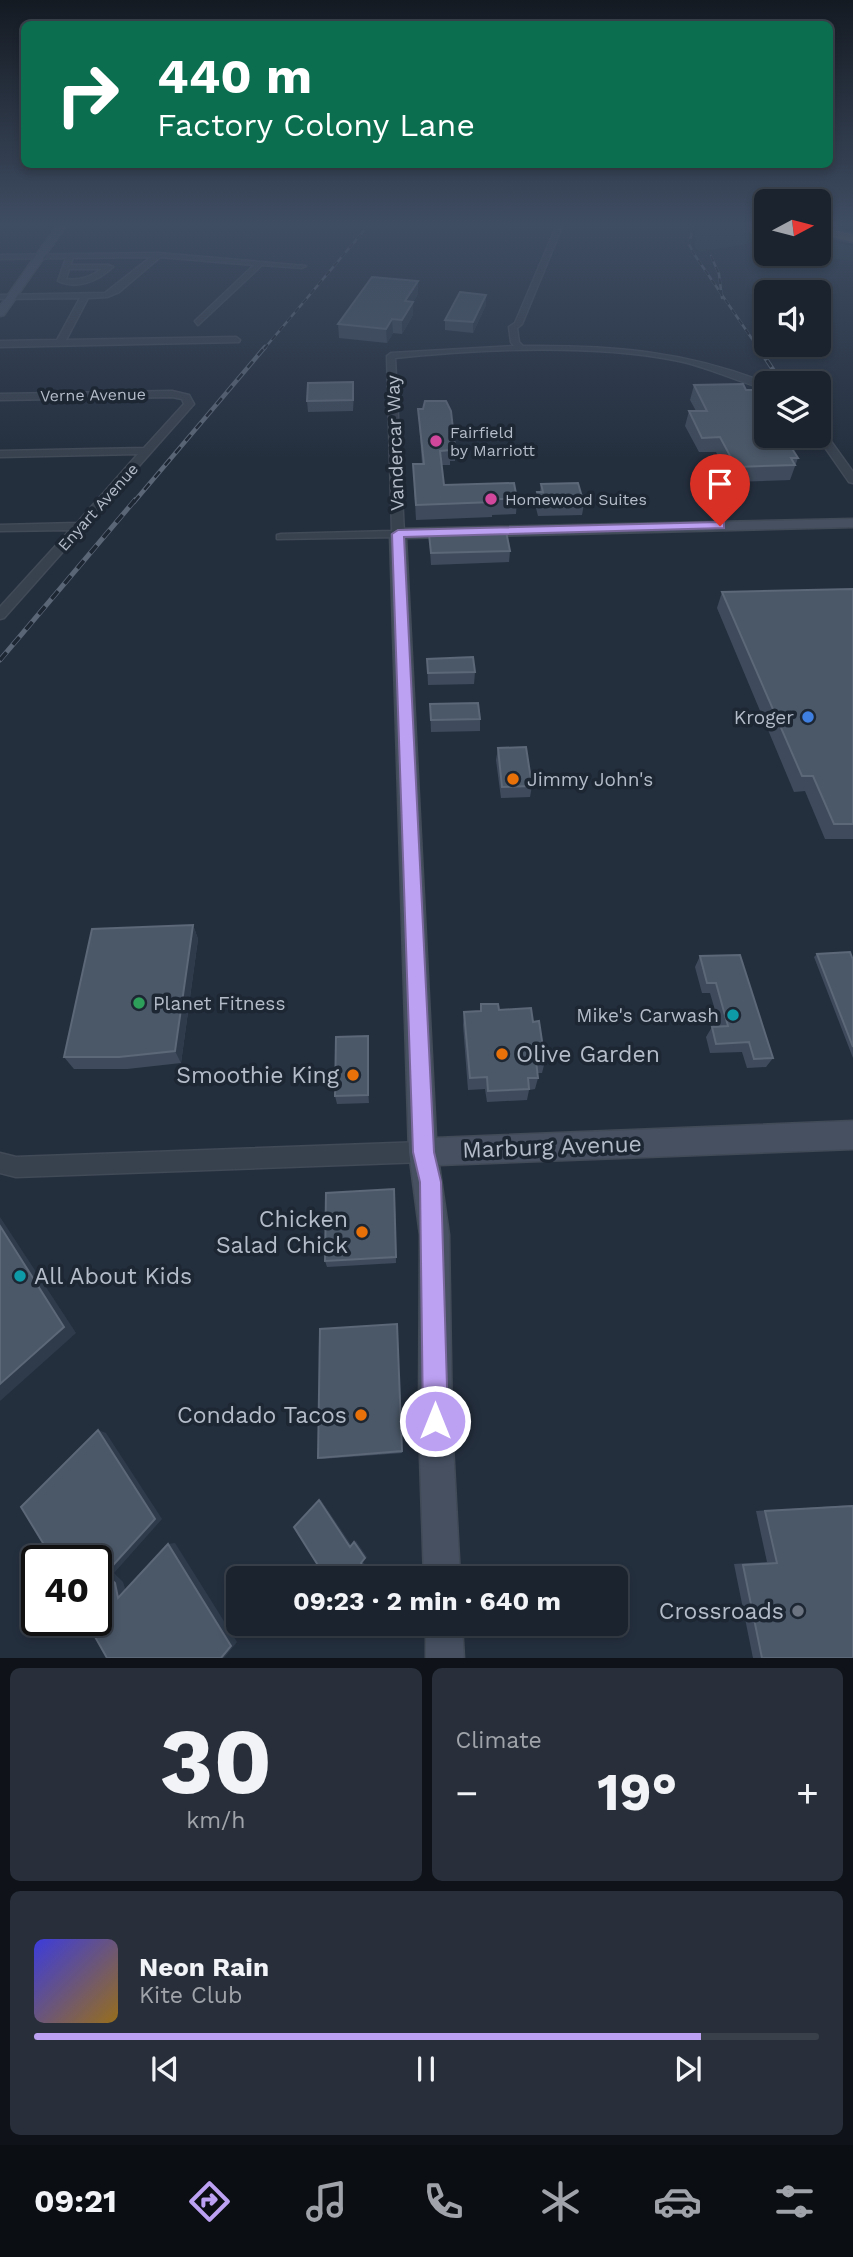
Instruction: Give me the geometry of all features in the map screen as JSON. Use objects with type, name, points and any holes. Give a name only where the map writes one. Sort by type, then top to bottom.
[{"type":"street","points":[[60,343],[81,304]]},
{"type":"street","points":[[198,323],[217,304]]},
{"type":"street","points":[[526,304],[518,324],[513,327],[513,335],[521,349],[591,347],[644,352],[723,370],[754,382]]},
{"type":"street","points":[[0,344],[236,340]]},
{"type":"street","name":"Vandercar Way","points":[[441,1566],[435,1445],[435,1304],[430,1182],[423,1152],[391,356],[453,350],[521,349]]},
{"type":"street","name":"Verne Avenue","points":[[0,397],[172,394],[186,397]]},
{"type":"street","name":"Enyart Avenue","points":[[0,615],[189,404],[186,397]]},
{"type":"street","points":[[831,448],[853,480]]},
{"type":"street","points":[[0,454],[148,451]]},
{"type":"street","points":[[281,537],[853,523]]},
{"type":"street","points":[[0,528],[80,526]]},
{"type":"street","name":"Marburg Avenue","points":[[0,1163],[16,1167],[55,1166],[853,1135]]},
{"type":"street","points":[[444,1636],[445,1658]]},
{"type":"building","points":[[352,304],[412,304],[402,320],[392,319],[386,329],[338,324]]},
{"type":"building","points":[[453,304],[481,304],[473,322],[445,320]]},
{"type":"building","points":[[353,382],[353,400],[307,401],[308,383]]},
{"type":"building","points":[[743,384],[746,390],[754,390],[754,448],[792,448],[798,458],[791,458],[795,465],[736,467],[720,437],[702,438],[689,411],[707,411],[694,385]]},
{"type":"building","points":[[425,401],[446,401],[451,411],[455,447],[440,451],[444,485],[514,483],[517,499],[416,505],[413,464],[424,464],[418,409],[423,409]]},
{"type":"building","points":[[578,483],[584,504],[540,505],[537,492],[543,492],[541,484]]},
{"type":"building","points":[[506,531],[510,551],[431,553],[429,534]]},
{"type":"building","name":"Kroger","points":[[853,589],[853,824],[834,824],[813,776],[802,776],[722,592]]},
{"type":"building","points":[[473,657],[475,672],[428,673],[427,659]]},
{"type":"building","points":[[478,703],[480,719],[431,720],[430,704]]},
{"type":"building","name":"Jimmy John's","points":[[526,747],[532,786],[502,787],[498,748]]},
{"type":"building","name":"Planet Fitness","points":[[193,925],[175,1051],[119,1057],[64,1057],[92,929]]},
{"type":"building","points":[[850,952],[853,960],[853,1047],[817,954]]},
{"type":"building","name":"Mike's Carwash","points":[[740,955],[773,1058],[754,1059],[749,1042],[716,1044],[712,1027],[728,1026],[716,983],[707,983],[700,956]]},
{"type":"building","name":"Olive Garden","points":[[481,1004],[498,1004],[499,1010],[531,1008],[533,1022],[539,1021],[545,1061],[536,1061],[538,1078],[528,1078],[529,1089],[488,1091],[487,1077],[470,1078],[464,1012],[481,1011]]},
{"type":"building","name":"Smoothie King","points":[[368,1036],[368,1095],[335,1096],[336,1037]]},
{"type":"building","name":"Chicken Salad Chick","points":[[394,1189],[396,1257],[325,1261],[326,1193]]},
{"type":"building","name":"All About Kids","points":[[0,1226],[64,1327],[0,1384]]},
{"type":"building","name":"Condado Tacos","points":[[397,1324],[402,1451],[318,1458],[320,1329]]},
{"type":"building","points":[[98,1430],[155,1519],[112,1566],[112,1545],[44,1545],[21,1507]]},
{"type":"building","points":[[319,1500],[350,1547],[354,1542],[365,1558],[361,1563],[363,1566],[318,1566],[294,1527]]},
{"type":"building","name":"Crossroads","points":[[853,1506],[853,1658],[762,1658],[743,1565],[777,1563],[765,1511]]},
{"type":"building","points":[[168,1544],[231,1646],[221,1658],[107,1658],[95,1636],[112,1636],[112,1580],[118,1598]]},
{"type":"railway","points":[[264,349],[302,304]]},
{"type":"railway","points":[[728,304],[754,342]]},
{"type":"railway","points":[[134,502],[265,347]]},
{"type":"railway","points":[[765,357],[774,371]]},
{"type":"railway","points":[[0,660],[135,500]]},
{"type":"place","name":"Fairfield by Marriott","points":[[436,441]]},
{"type":"place","name":"Homewood Suites","points":[[491,499]]},
{"type":"place","name":"Kroger","points":[[808,717]]},
{"type":"place","name":"Jimmy John's","points":[[513,779]]},
{"type":"place","name":"Planet Fitness","points":[[139,1003]]},
{"type":"place","name":"Mike's Carwash","points":[[733,1015]]},
{"type":"place","name":"Olive Garden","points":[[502,1054]]},
{"type":"place","name":"Smoothie King","points":[[353,1075]]},
{"type":"place","name":"Chicken Salad Chick","points":[[362,1232]]},
{"type":"place","name":"All About Kids","points":[[20,1276]]},
{"type":"place","name":"Condado Tacos","points":[[361,1415]]},
{"type":"place","name":"Crossroads","points":[[798,1611]]},
{"type":"route","points":[[435,1421],[433,1231],[430,1182],[423,1152],[398,534],[720,526]]}]
